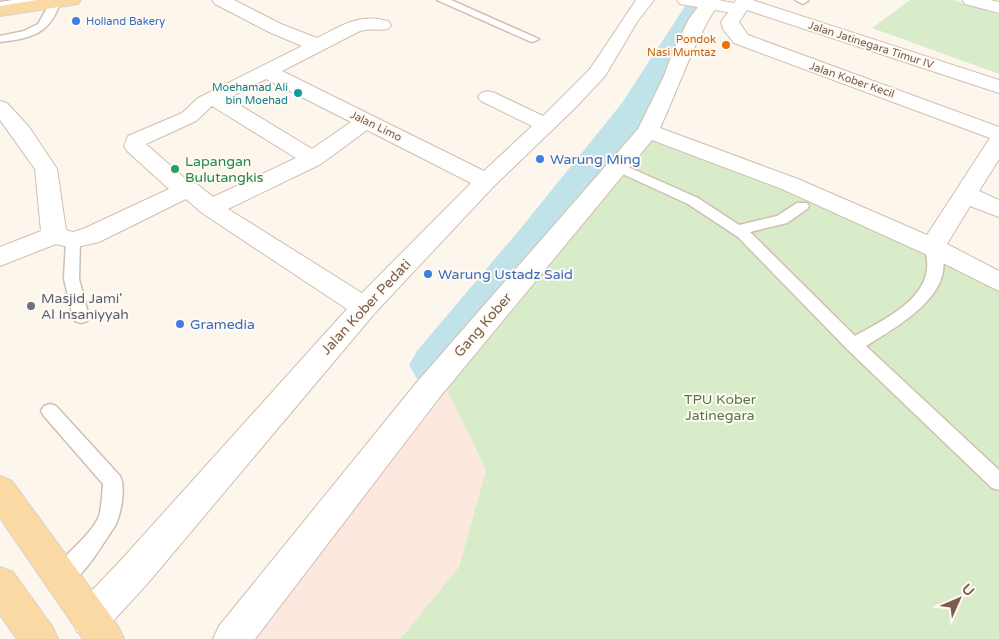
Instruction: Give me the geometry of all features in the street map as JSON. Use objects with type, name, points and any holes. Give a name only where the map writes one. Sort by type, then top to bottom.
[{"type":"main road","points":[[0,11],[63,1]]},
{"type":"main road","points":[[0,491],[97,629]]},
{"type":"main road","points":[[0,584],[37,636]]},
{"type":"street","points":[[221,0],[275,28],[317,45]]},
{"type":"street","name":"Jalan Kober Pedati","points":[[97,629],[135,571],[364,307],[486,181],[546,125],[598,72],[629,20],[645,0]]},
{"type":"street","name":"Jalan Jatinegara Timur IV","points":[[686,0],[739,3],[999,87]]},
{"type":"street","points":[[972,0],[999,8]]},
{"type":"street","name":"Gang Kober","points":[[232,639],[428,390],[648,130],[674,76],[683,49],[709,2]]},
{"type":"street","name":"Jalan Kober Kecil","points":[[739,3],[730,22],[732,29],[740,39],[999,134]]},
{"type":"street","points":[[185,191],[134,144],[139,138],[189,117],[205,102],[317,45],[363,24],[370,22],[382,25]]},
{"type":"street","name":"Jalan Limo","points":[[266,72],[486,181]]},
{"type":"street","points":[[488,97],[546,125]]},
{"type":"street","points":[[213,98],[312,159]]},
{"type":"street","points":[[0,107],[21,132],[46,169],[64,237]]},
{"type":"street","points":[[210,208],[312,159],[366,121]]},
{"type":"street","points":[[648,130],[790,184],[932,247],[999,282]]},
{"type":"street","points":[[932,247],[999,141]]},
{"type":"street","points":[[0,257],[64,237],[90,236],[185,191],[192,190],[210,208],[364,307]]},
{"type":"street","points":[[964,194],[999,209]]},
{"type":"lane","points":[[0,5],[35,0]]},
{"type":"lane","points":[[442,0],[533,39]]},
{"type":"lane","points":[[0,38],[26,34],[43,26],[63,1]]},
{"type":"lane","points":[[618,166],[693,201],[737,230],[854,345],[999,482]]},
{"type":"lane","points":[[737,230],[782,220],[802,206]]},
{"type":"lane","points":[[64,237],[72,292],[81,317]]},
{"type":"lane","points":[[854,345],[909,310],[928,289],[935,271],[932,247]]},
{"type":"lane","points":[[50,410],[113,482],[108,520],[79,559],[61,578]]},
{"type":"shaded area","points":[[440,376],[486,470],[459,567],[400,639],[233,639]]},
{"type":"green space","points":[[910,0],[953,0],[999,15],[999,74],[872,28]]},
{"type":"green space","name":"TPU Kober Jatinegara","points":[[648,131],[999,282],[999,639],[400,639],[459,567],[486,470],[440,376]]},
{"type":"waterway","points":[[435,365],[537,239],[637,109],[704,0]]},
{"type":"place","name":"Holland Bakery","points":[[76,21]]},
{"type":"place","name":"Pondok Nasi Mumtaz","points":[[726,45]]},
{"type":"place","name":"Moehamad Ali bin Moehad","points":[[298,93]]},
{"type":"place","name":"Warung Ming","points":[[540,159]]},
{"type":"place","name":"Lapangan Bulutangkis","points":[[175,169]]},
{"type":"place","name":"Warung Ustadz Said","points":[[428,274]]},
{"type":"place","name":"Masjid Jami' Al Insaniyyah","points":[[31,306]]},
{"type":"place","name":"Gramedia","points":[[180,324]]}]
